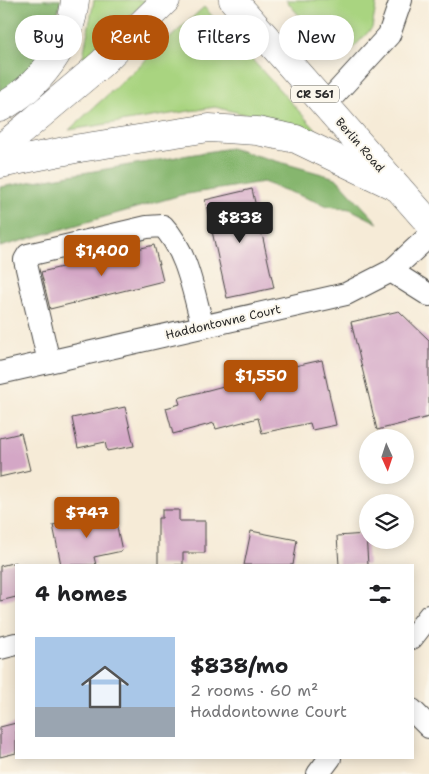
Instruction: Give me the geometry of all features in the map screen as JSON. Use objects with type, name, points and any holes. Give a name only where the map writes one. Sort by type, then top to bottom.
[{"type":"main road","points":[[0,108],[13,101],[43,74],[63,42],[74,15],[75,0]]},
{"type":"main road","points":[[0,149],[101,64],[166,0]]},
{"type":"main road","name":"Berlin Road","points":[[232,0],[429,223]]},
{"type":"main road","points":[[0,164],[80,148],[209,128],[257,131],[296,139],[398,188]]},
{"type":"street","points":[[325,105],[389,34],[401,0]]},
{"type":"street","points":[[49,362],[25,260],[28,255],[147,227],[163,226],[176,240],[186,267],[203,327]]},
{"type":"street","name":"Haddontowne Court","points":[[0,373],[346,294],[391,271],[429,236]]},
{"type":"street","points":[[391,271],[429,295]]},
{"type":"street","points":[[414,635],[429,616]]},
{"type":"street","points":[[0,648],[15,644]]},
{"type":"street","points":[[414,712],[429,728]]},
{"type":"street","points":[[318,774],[329,759]]},
{"type":"green space","points":[[0,0],[61,0],[57,15],[15,15],[15,60],[42,60],[0,94]]},
{"type":"green space","points":[[94,0],[146,0],[131,15],[92,15],[92,56],[81,67]]},
{"type":"green space","points":[[286,0],[377,0],[372,28],[354,47],[354,15],[299,15]]},
{"type":"green space","points":[[204,7],[211,15],[195,15]]},
{"type":"green space","points":[[179,30],[179,60],[252,60],[318,132],[215,107],[69,130],[146,60],[169,60],[169,39]]},
{"type":"green space","points":[[230,148],[336,178],[378,223],[350,209],[328,206],[263,182],[181,195],[0,247],[0,187]]},
{"type":"building","points":[[252,189],[274,288],[227,298],[205,200]]},
{"type":"building","points":[[154,245],[163,281],[50,309],[41,272]]},
{"type":"building","points":[[399,311],[429,340],[429,417],[377,429],[351,322]]},
{"type":"building","points":[[322,360],[336,425],[312,430],[310,423],[262,433],[258,418],[216,429],[214,423],[173,434],[166,408],[180,404],[178,398],[250,379],[249,376]]},
{"type":"building","points":[[125,407],[134,446],[107,451],[105,442],[78,448],[72,418]]},
{"type":"building","points":[[21,433],[30,470],[0,477],[0,438]]},
{"type":"building","points":[[162,510],[179,510],[179,521],[205,521],[205,553],[183,553],[183,564],[158,564],[158,518],[162,518]]},
{"type":"building","points":[[114,512],[122,551],[94,557],[96,564],[61,564],[53,525]]},
{"type":"building","points":[[251,531],[297,540],[293,564],[244,564]]},
{"type":"building","points":[[359,534],[359,549],[367,549],[368,564],[339,564],[337,536]]},
{"type":"building","points":[[16,562],[15,597],[0,601],[0,566]]},
{"type":"building","points":[[15,723],[15,753],[0,757],[0,727]]}]
